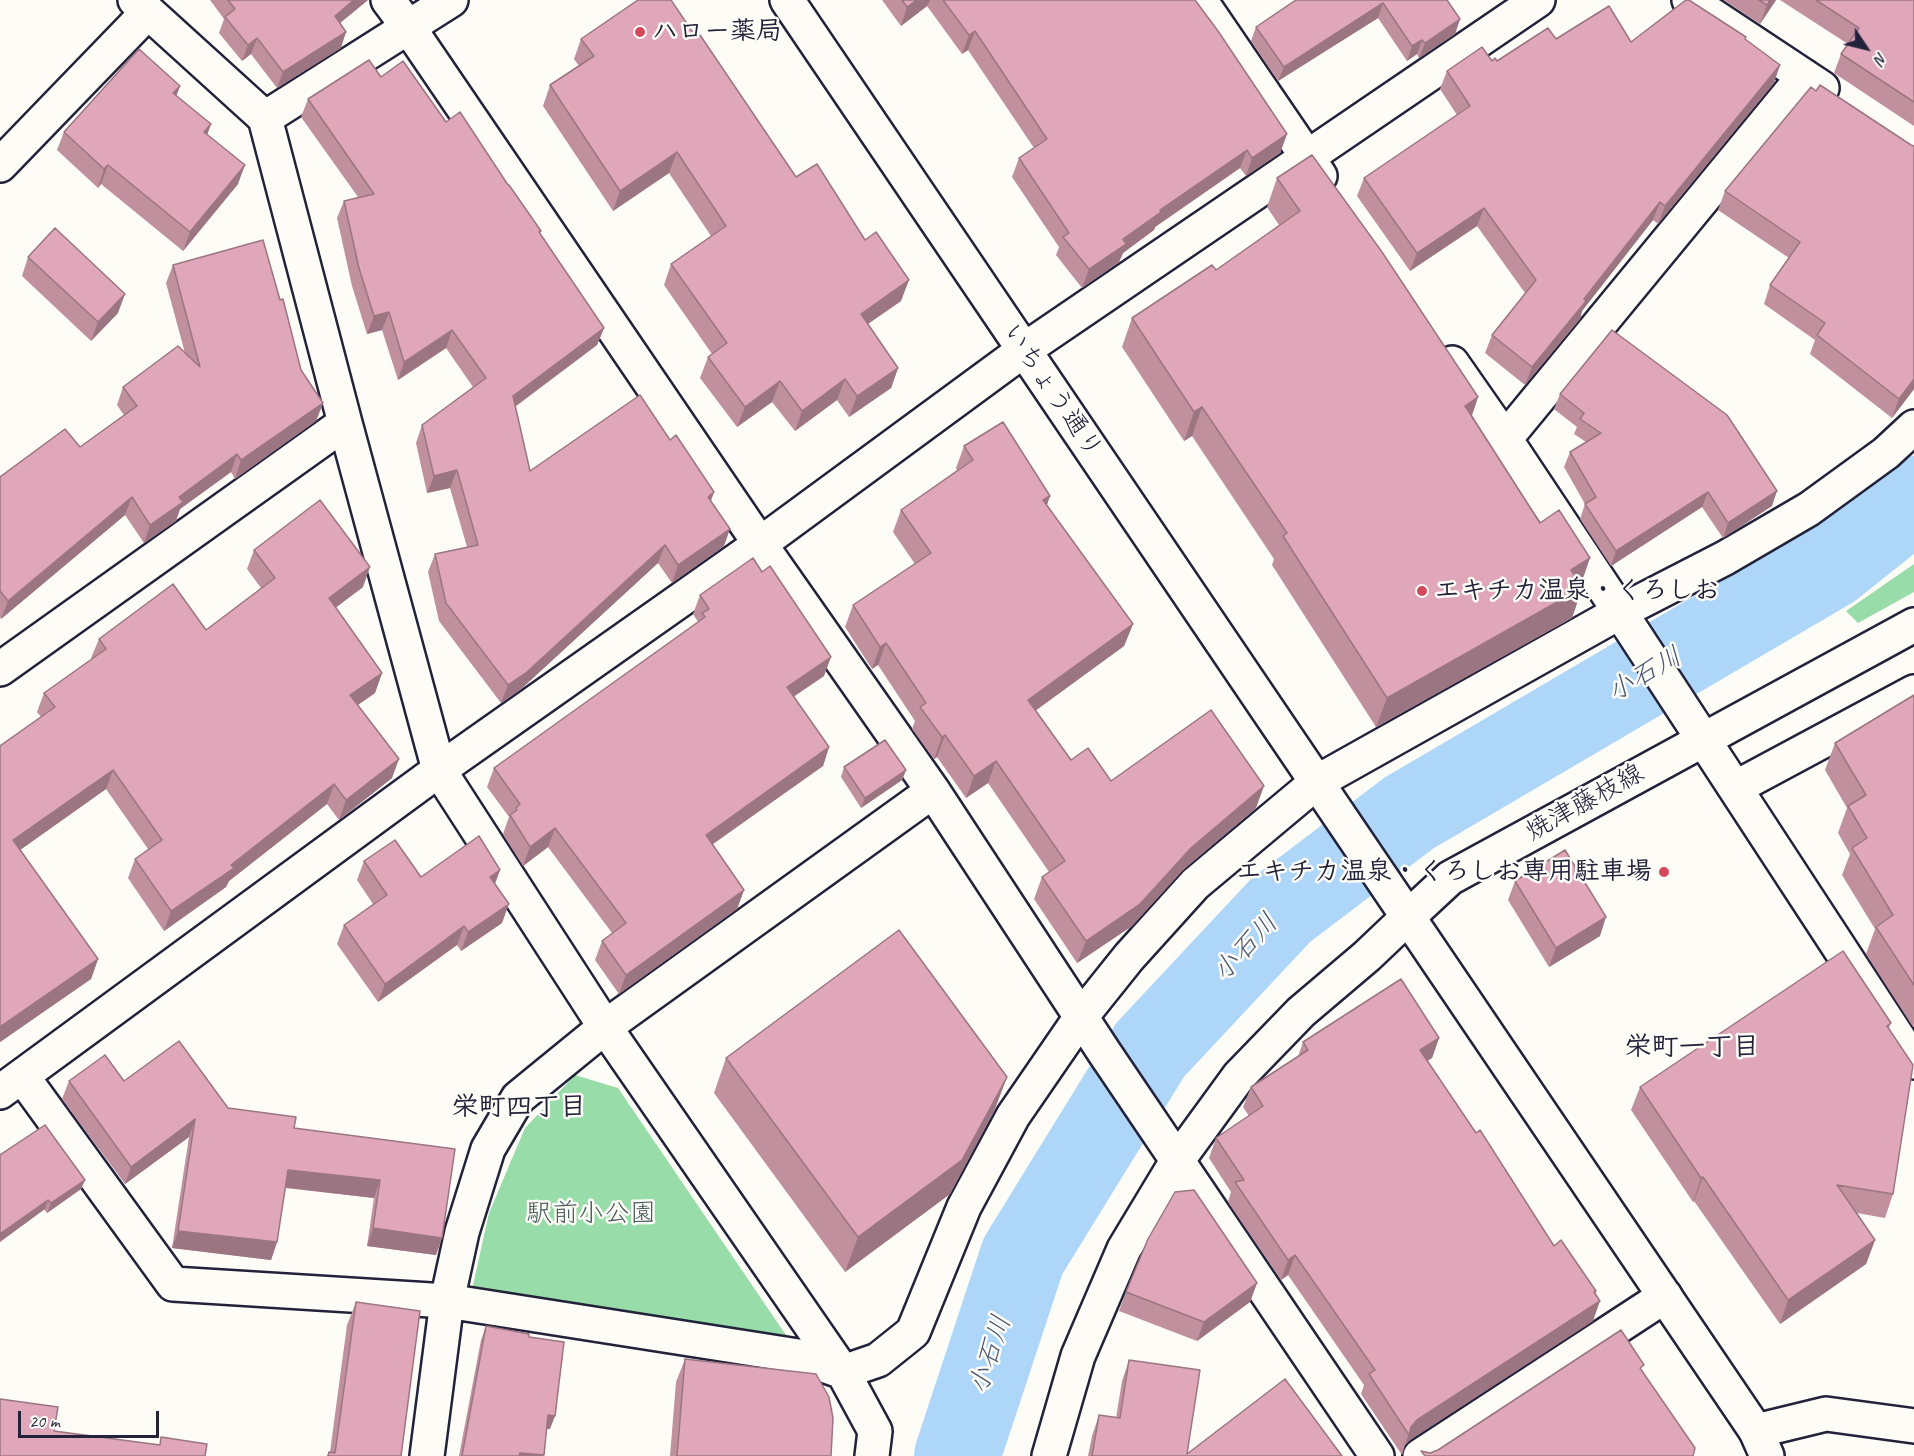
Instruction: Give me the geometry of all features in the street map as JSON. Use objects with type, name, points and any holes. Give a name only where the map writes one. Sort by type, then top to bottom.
[{"type":"street","points":[[388,0],[410,28],[760,544],[933,791],[1104,1052],[1377,1456]]},
{"type":"street","points":[[265,118],[451,0]]},
{"type":"street","name":"いちょう通り","points":[[788,0],[1317,782]]},
{"type":"street","points":[[1200,0],[1334,196]]},
{"type":"street","points":[[1538,0],[1024,350],[760,544],[439,770],[11,1084],[173,1284],[447,1302],[798,1356],[843,1372],[878,1360],[913,1332],[964,1207],[1013,1116],[1081,1017],[1129,957],[1195,884],[1317,782],[1624,617],[1809,509],[1886,453],[1914,427]]},
{"type":"street","points":[[1689,0],[1844,102]]},
{"type":"street","points":[[0,165],[142,6],[265,118],[439,770],[605,1027],[843,1372],[875,1431],[872,1456]]},
{"type":"street","points":[[1505,439],[1804,76]]},
{"type":"street","points":[[1437,342],[1624,617],[1914,1062]]},
{"type":"street","points":[[0,669],[345,423]]},
{"type":"street","name":"焼津藤枝線","points":[[1048,1456],[1078,1356],[1119,1260],[1177,1161],[1239,1076],[1300,1012],[1367,956],[1450,878],[1696,728],[1914,625]]},
{"type":"street","points":[[1736,788],[1914,692]]},
{"type":"street","points":[[1317,782],[1665,1296],[1762,1444],[1826,1414],[1914,1426]]},
{"type":"street","points":[[427,1456],[447,1302],[462,1232],[488,1149],[518,1098],[605,1027],[933,791]]},
{"type":"street","points":[[1420,1456],[1665,1296]]},
{"type":"green space","points":[[1914,564],[1914,592],[1858,623],[1846,611]]},
{"type":"green space","name":"駅前小公園","points":[[575,1075],[618,1088],[788,1338],[471,1294],[489,1213],[525,1128]]},
{"type":"building","points":[[228,0],[354,0],[335,16],[346,32],[283,72],[257,38],[248,45],[225,17],[235,9]]},
{"type":"building","points":[[638,0],[671,0],[696,37],[700,35],[796,177],[817,164],[865,240],[876,232],[909,280],[861,314],[898,368],[857,396],[845,379],[802,411],[780,381],[745,407],[708,357],[727,343],[671,264],[726,226],[677,152],[620,191],[550,85],[594,56],[581,39]]},
{"type":"building","points":[[902,0],[917,0],[907,7]]},
{"type":"building","points":[[943,0],[1195,0],[1287,134],[1252,158],[1247,150],[1160,210],[1161,212],[1123,239],[1126,244],[1089,269],[1063,237],[1069,233],[1019,158],[1047,139],[975,31],[969,35]]},
{"type":"building","points":[[1296,0],[1447,0],[1460,19],[1425,43],[1422,40],[1412,46],[1383,3],[1284,67],[1256,27]]},
{"type":"building","points":[[1686,0],[1746,37],[1745,39],[1780,65],[1665,206],[1660,202],[1584,299],[1586,301],[1532,367],[1492,335],[1536,280],[1484,208],[1417,253],[1364,178],[1470,106],[1447,71],[1482,47],[1492,61],[1495,58],[1497,61],[1548,28],[1556,39],[1609,6],[1631,42]]},
{"type":"building","points":[[1759,0],[1770,0],[1767,5]]},
{"type":"building","points":[[1816,0],[1914,0],[1914,102],[1841,54],[1859,28]]},
{"type":"building","points":[[139,49],[180,86],[173,93],[211,124],[204,132],[245,165],[190,232],[108,165],[104,169],[64,132]]},
{"type":"building","points":[[369,60],[381,77],[403,61],[446,122],[460,112],[604,328],[513,396],[530,471],[640,395],[670,440],[676,435],[714,492],[708,497],[730,529],[678,565],[665,545],[527,672],[508,685],[446,603],[435,554],[478,545],[457,470],[434,476],[422,425],[486,378],[452,330],[404,362],[389,312],[374,316],[359,268],[344,201],[374,194],[308,99]]},
{"type":"building","points":[[1820,85],[1914,146],[1914,379],[1899,399],[1817,335],[1825,323],[1770,285],[1800,242],[1725,191],[1811,87],[1816,91]]},
{"type":"building","points":[[1312,155],[1382,252],[1478,397],[1465,406],[1540,523],[1559,510],[1590,558],[1571,570],[1582,588],[1387,698],[1283,536],[1287,533],[1202,407],[1194,412],[1132,318],[1212,265],[1216,270],[1300,211],[1277,178]]},
{"type":"building","points":[[55,228],[125,294],[98,322],[28,257]]},
{"type":"building","points":[[263,240],[280,300],[283,299],[301,370],[323,403],[241,460],[237,454],[179,497],[183,502],[150,525],[132,497],[8,601],[0,591],[0,477],[65,429],[80,447],[137,406],[123,387],[178,346],[200,367],[173,265]]},
{"type":"building","points":[[1612,330],[1727,415],[1777,491],[1728,523],[1708,492],[1616,551],[1585,504],[1596,497],[1570,452],[1601,433],[1580,419],[1584,413],[1560,394]]},
{"type":"building","points":[[1003,422],[1050,496],[1043,500],[1133,624],[1028,700],[1071,760],[1088,748],[1111,781],[1211,710],[1264,786],[1191,848],[1140,904],[1086,941],[1042,877],[1065,861],[996,761],[974,776],[945,735],[942,737],[920,707],[926,703],[886,643],[880,647],[853,605],[931,553],[901,510],[973,460],[964,446]]},
{"type":"building","points":[[320,500],[370,567],[329,598],[382,673],[350,695],[399,759],[346,800],[334,784],[231,865],[234,868],[171,911],[135,859],[162,840],[113,770],[13,840],[98,959],[0,1027],[0,746],[55,707],[44,693],[106,649],[99,639],[173,584],[206,630],[275,578],[254,550]]},
{"type":"building","points":[[753,558],[762,572],[770,566],[831,657],[787,687],[829,747],[706,835],[744,890],[626,975],[602,941],[626,923],[555,828],[530,847],[510,815],[517,810],[520,804],[494,768],[705,617],[702,613],[709,609],[700,595]]},
{"type":"building","points":[[1914,695],[1914,985],[1876,927],[1893,915],[1852,848],[1867,838],[1848,806],[1866,795],[1835,743]]},
{"type":"building","points":[[885,740],[906,770],[865,798],[844,767]]},
{"type":"building","points":[[479,836],[500,870],[490,877],[509,904],[468,932],[464,926],[385,984],[344,925],[387,895],[364,861],[395,840],[421,877]]},
{"type":"building","points":[[1565,850],[1606,917],[1556,948],[1515,881]]},
{"type":"building","points":[[899,930],[1007,1077],[962,1160],[858,1237],[726,1058]]},
{"type":"building","points":[[1843,951],[1891,1023],[1887,1026],[1913,1065],[1893,1194],[1837,1185],[1875,1240],[1788,1300],[1703,1177],[1701,1178],[1640,1087]]},
{"type":"building","points":[[1401,979],[1439,1038],[1420,1050],[1476,1133],[1480,1130],[1554,1246],[1561,1240],[1596,1291],[1594,1292],[1600,1301],[1417,1420],[1411,1427],[1409,1435],[1369,1374],[1375,1370],[1295,1255],[1288,1260],[1235,1182],[1244,1180],[1216,1138],[1263,1106],[1251,1087],[1308,1050],[1303,1042]]},
{"type":"building","points":[[179,1041],[228,1108],[296,1117],[294,1128],[455,1149],[442,1238],[373,1228],[380,1180],[288,1170],[277,1242],[178,1231],[195,1119],[131,1167],[69,1081],[105,1055],[124,1081]]},
{"type":"building","points":[[45,1125],[85,1180],[51,1203],[48,1200],[0,1234],[0,1155]]},
{"type":"building","points":[[1194,1190],[1257,1283],[1204,1322],[1126,1292],[1148,1239],[1175,1192]]},
{"type":"building","points":[[356,1302],[420,1311],[401,1456],[328,1456],[329,1452],[335,1453]]},
{"type":"building","points":[[486,1326],[529,1334],[529,1337],[564,1342],[555,1416],[548,1415],[544,1455],[520,1453],[519,1456],[462,1456]]},
{"type":"building","points":[[1621,1330],[1644,1365],[1640,1368],[1695,1448],[1693,1456],[1425,1456],[1421,1451],[1430,1453],[1438,1450]]},
{"type":"building","points":[[685,1359],[816,1374],[829,1397],[833,1418],[831,1456],[677,1456]]},
{"type":"building","points":[[1129,1360],[1200,1370],[1187,1454],[1285,1379],[1342,1456],[1092,1456],[1099,1415],[1120,1418]]},
{"type":"building","points":[[0,1399],[58,1407],[54,1431],[160,1445],[161,1437],[207,1444],[205,1456],[0,1456]]},
{"type":"waterway","name":"小石川","points":[[957,1456],[1023,1256],[1150,1050],[1281,910],[1409,813],[1830,566],[1914,499]]},
{"type":"place","name":"ハロー薬局","points":[[640,32]]},
{"type":"place","name":"エキチカ温泉・くろしお","points":[[1422,591]]},
{"type":"place","name":"エキチカ温泉・くろしお専用駐車場","points":[[1664,872]]},
{"type":"district","name":"栄町一丁目","points":[[1692,1048]]},
{"type":"district","name":"栄町四丁目","points":[[519,1108]]}]
